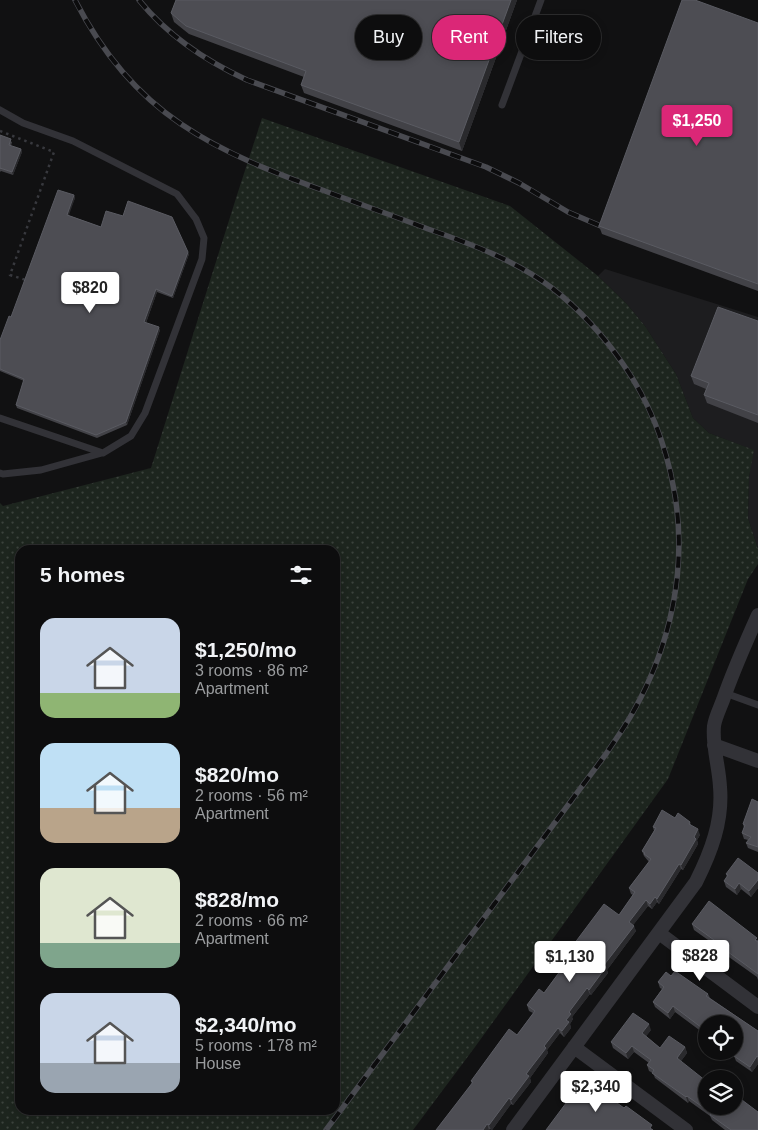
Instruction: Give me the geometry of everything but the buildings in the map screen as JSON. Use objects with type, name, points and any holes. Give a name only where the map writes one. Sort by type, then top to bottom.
[{"type":"street","points":[[513,1130],[696,882],[707,860],[720,812],[721,788],[714,745],[714,724],[736,665],[758,615]]},
{"type":"street","points":[[714,745],[758,761]]},
{"type":"street","points":[[659,933],[758,1007]]},
{"type":"street","points":[[574,1047],[686,1130]]},
{"type":"lane","points":[[502,105],[541,0]]},
{"type":"lane","points":[[0,110],[23,123],[73,142],[177,194],[196,219],[204,238],[202,259],[145,414],[131,436],[103,453],[41,470],[0,474]]},
{"type":"lane","points":[[0,418],[103,453]]},
{"type":"lane","points":[[725,693],[758,705]]},
{"type":"path","points":[[0,132],[54,152],[10,275],[26,280]]},
{"type":"shaded area","points":[[262,118],[510,206],[598,276],[626,303],[645,326],[676,374],[693,418],[709,433],[754,450],[749,477],[748,518],[758,549],[758,564],[748,579],[668,779],[413,1130],[0,1130],[0,503],[3,506],[151,468]]},
{"type":"shaded area","points":[[605,269],[758,317],[758,549],[748,518],[749,477],[753,450],[709,433],[693,418],[676,374],[645,326],[626,303],[598,276]]},
{"type":"railway","points":[[75,0],[107,53],[120,69],[164,112],[198,135],[233,154],[269,170],[492,254],[523,269],[552,288],[572,305],[599,333],[632,378],[655,424],[671,473],[678,519],[679,548],[673,605],[657,660],[633,712],[606,754],[340,1111]]},
{"type":"railway","points":[[139,0],[175,36],[202,56],[232,73],[486,167],[519,183],[568,212],[603,227]]},
{"type":"railway","points":[[326,1130],[337,1115]]}]
